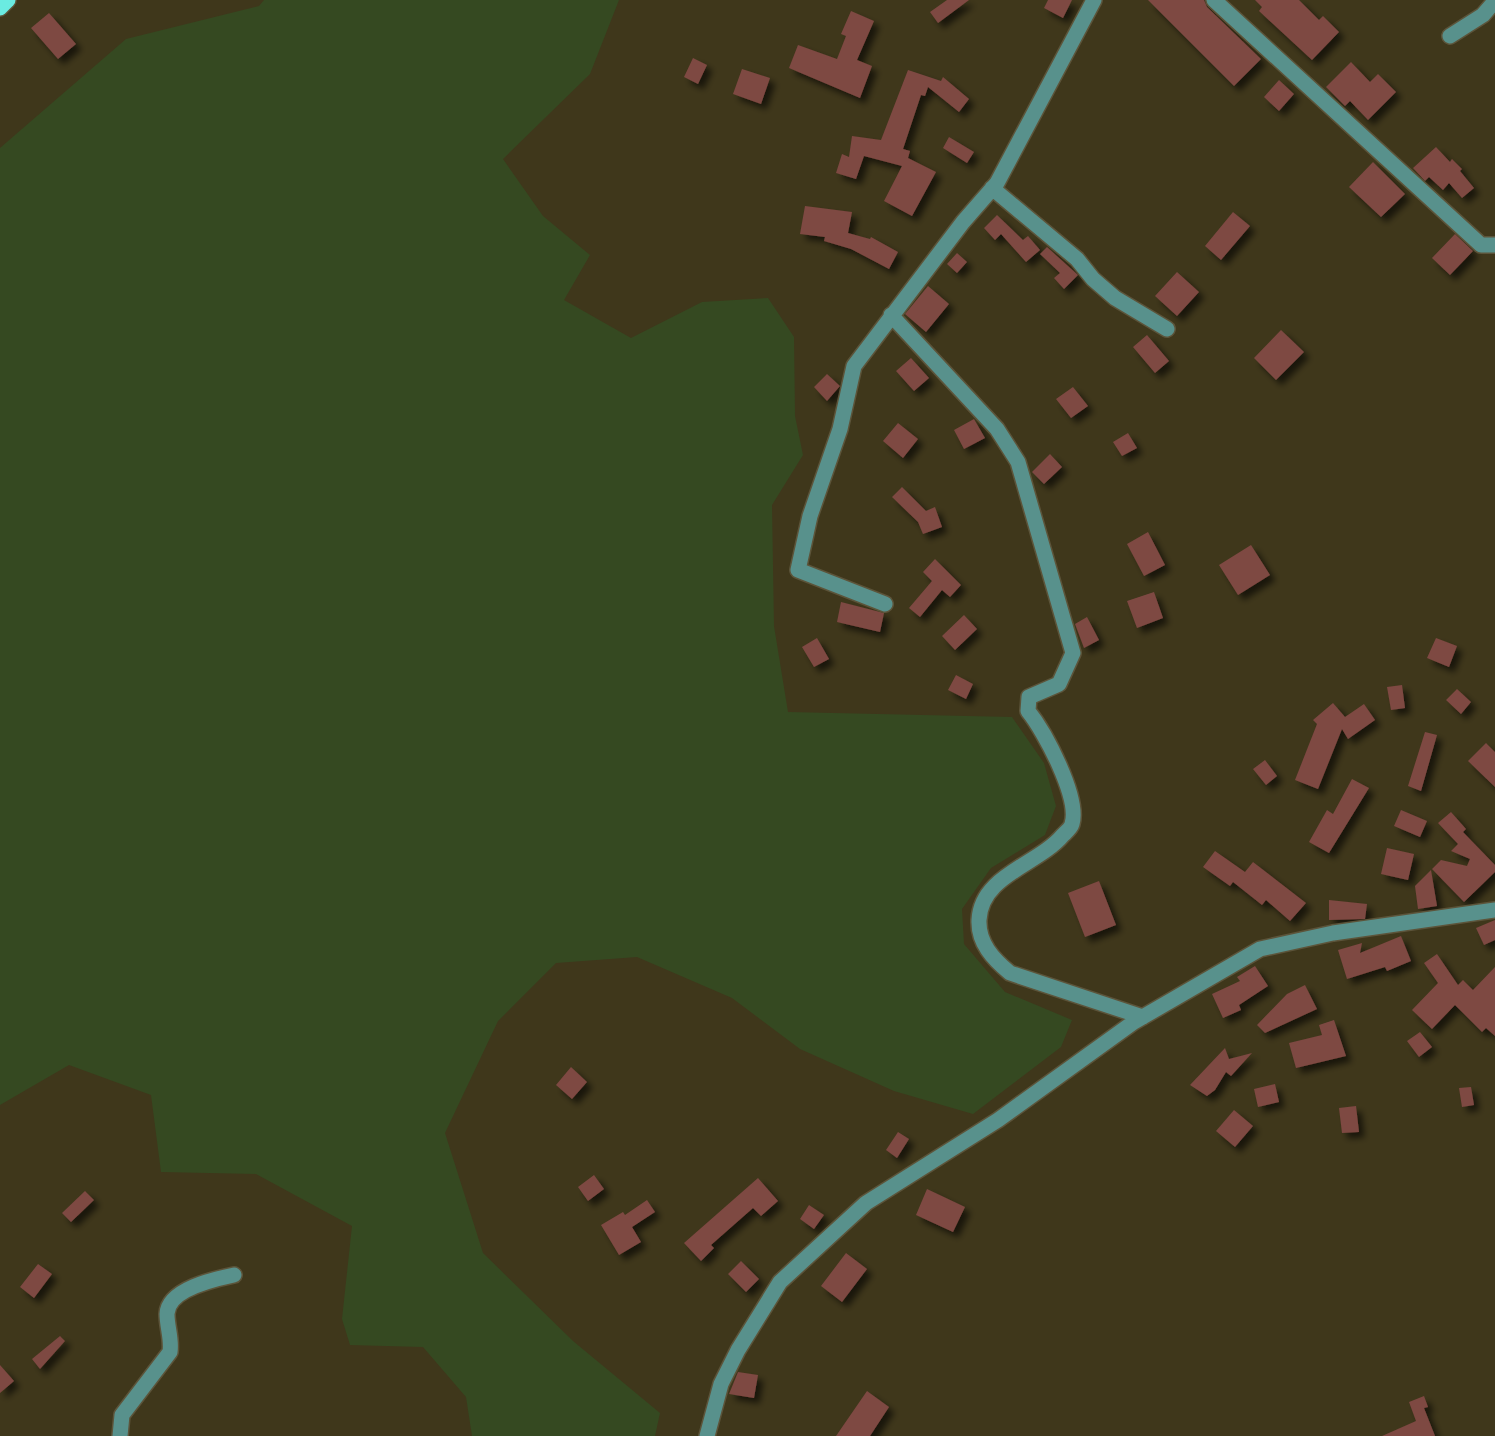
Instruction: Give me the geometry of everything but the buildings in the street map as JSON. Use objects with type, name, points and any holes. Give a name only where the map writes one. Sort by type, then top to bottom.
[{"type":"main road","points":[[0,8],[8,0]]},
{"type":"street","points":[[885,604],[798,570],[810,516],[840,429],[854,366],[891,315],[992,188],[1044,99],[1094,0]]},
{"type":"street","points":[[1214,0],[1480,245],[1495,245]]},
{"type":"street","points":[[1450,36],[1483,15],[1495,1]]},
{"type":"street","points":[[992,188],[1077,260],[1093,279],[1115,298],[1167,329]]},
{"type":"street","points":[[891,315],[997,429],[1018,462],[1072,653],[1059,684],[1029,697],[1028,711],[1039,724],[1073,800],[1072,825],[1056,844],[993,886],[980,905],[979,932],[992,958],[1010,973],[1143,1017]]},
{"type":"street","points":[[707,1436],[721,1384],[738,1350],[780,1282],[866,1203],[998,1120],[1143,1017],[1260,949],[1333,933],[1495,910]]},
{"type":"street","points":[[120,1436],[122,1415],[170,1352],[167,1311],[174,1300],[195,1284],[234,1275]]},
{"type":"green space","points":[[264,0],[619,0],[590,74],[503,159],[543,216],[590,255],[564,300],[631,338],[702,302],[768,298],[794,337],[795,416],[803,455],[772,505],[774,626],[788,712],[1012,717],[1044,763],[1056,806],[1045,835],[991,868],[962,909],[964,944],[1005,992],[1072,1020],[1061,1047],[973,1114],[894,1091],[800,1049],[732,998],[637,957],[556,963],[498,1021],[445,1133],[483,1253],[573,1341],[660,1413],[655,1436],[472,1436],[466,1397],[423,1347],[350,1345],[342,1319],[352,1226],[256,1174],[161,1172],[151,1095],[69,1065],[0,1105],[0,148],[126,39],[259,6]]}]
